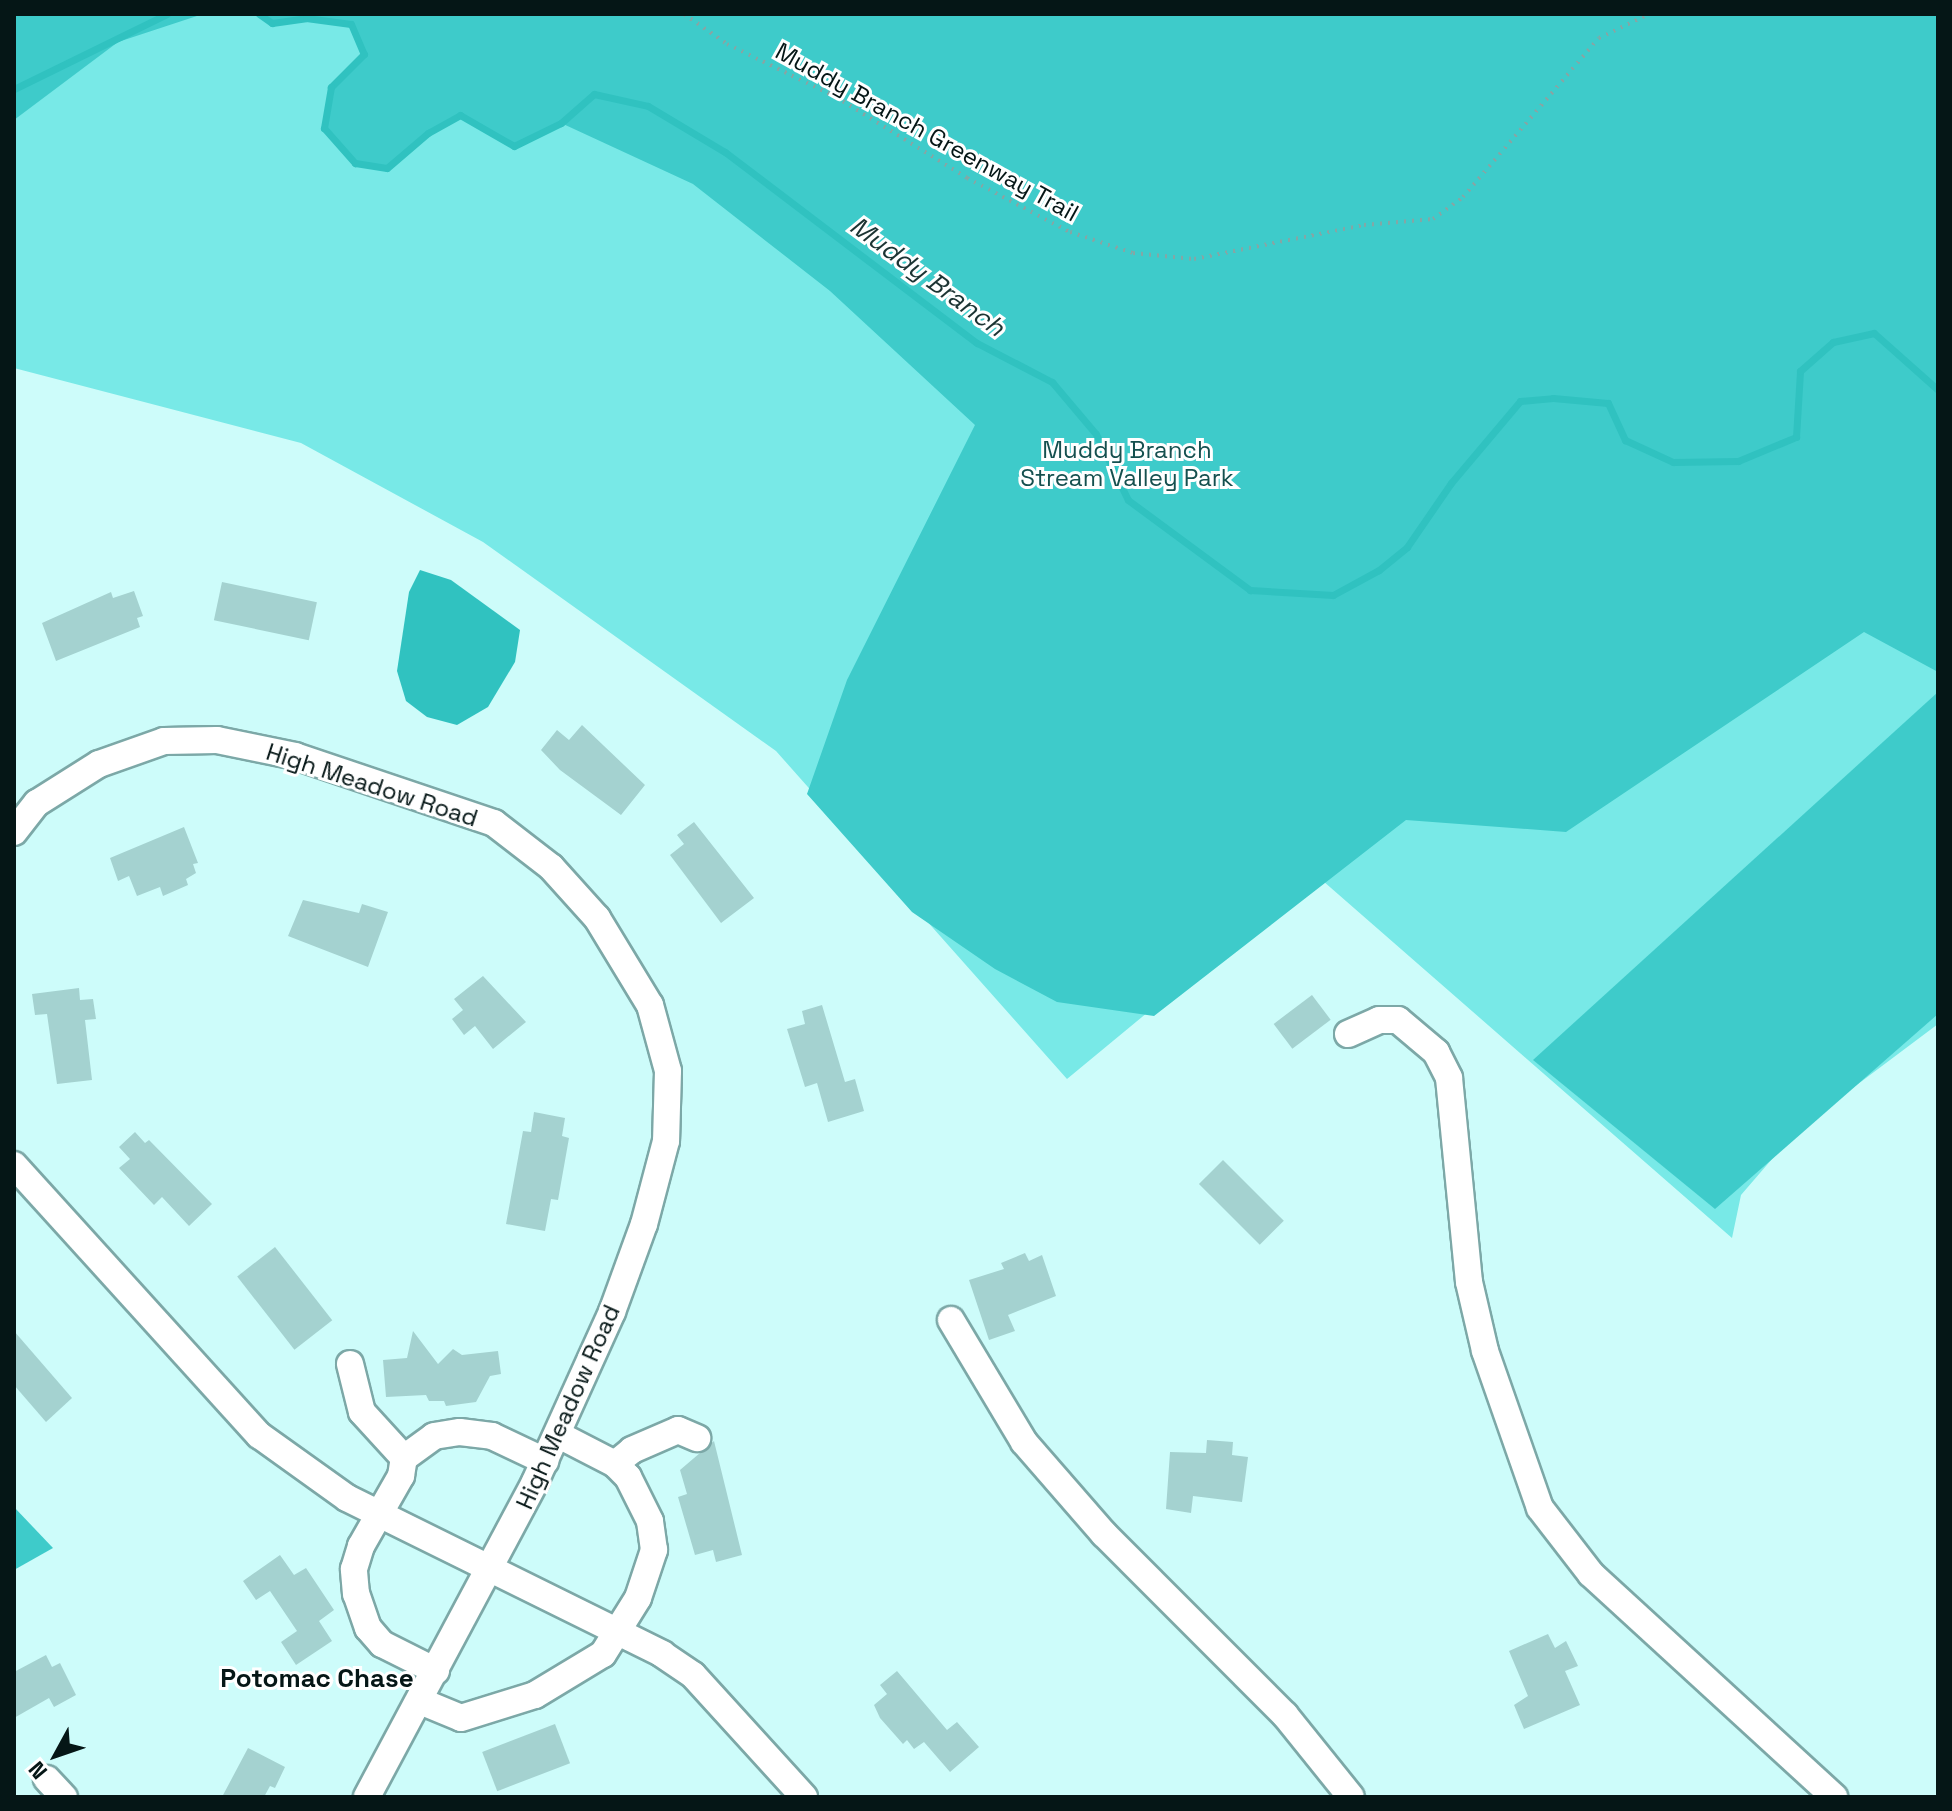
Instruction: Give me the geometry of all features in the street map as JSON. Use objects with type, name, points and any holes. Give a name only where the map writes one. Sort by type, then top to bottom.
[{"type":"street","name":"High Meadow Road","points":[[14,832],[37,803],[99,764],[164,741],[217,740],[295,756],[494,823],[551,867],[597,918],[650,1005],[668,1071],[666,1127],[644,1224],[612,1312],[545,1461],[493,1568],[367,1797]]},
{"type":"street","points":[[1348,1034],[1379,1020],[1398,1020],[1436,1052],[1449,1078],[1469,1282],[1485,1351],[1540,1508],[1591,1574],[1834,1797]]},
{"type":"street","points":[[14,1165],[259,1435],[347,1498],[619,1632],[693,1675],[804,1797]]},
{"type":"street","points":[[951,1320],[1024,1442],[1104,1534],[1285,1715],[1351,1797]]},
{"type":"street","points":[[350,1364],[362,1412],[404,1458]]},
{"type":"street","points":[[615,1464],[632,1450],[678,1430],[697,1438]]},
{"type":"street","points":[[436,1671],[382,1644],[362,1615],[354,1569],[379,1513],[401,1476],[404,1458],[434,1436],[460,1432],[492,1436],[545,1461]]},
{"type":"street","points":[[420,1701],[461,1718],[535,1695],[603,1654],[619,1632],[649,1575],[654,1550],[650,1521],[628,1477],[615,1464],[557,1434]]},
{"type":"path","name":"Muddy Branch Greenway Trail","points":[[684,14],[727,44],[836,97],[967,178],[1070,232],[1133,253],[1194,259],[1364,225],[1433,219],[1463,197],[1599,38],[1649,14]]},
{"type":"green space","name":"Muddy Branch Stream Valley Park","points":[[14,14],[1938,14],[1938,1024],[1798,1129],[1741,1195],[1732,1238],[1315,874],[1067,1079],[776,751],[483,542],[301,443],[14,368]]},
{"type":"green space","points":[[14,14],[203,14],[118,42],[14,120]]},
{"type":"green space","name":"Muddy Branch Stream Valley Park","points":[[259,14],[1938,14],[1938,672],[1864,632],[1566,832],[1406,820],[1154,1016],[1057,1002],[995,969],[912,912],[807,794],[847,680],[975,425],[830,291],[693,184],[561,123],[514,146],[460,115],[428,133],[387,168],[355,163],[324,128],[331,87],[364,54],[351,24],[306,18],[272,23]]},
{"type":"green space","points":[[1938,692],[1938,1014],[1715,1209],[1533,1060]]},
{"type":"green space","points":[[14,1507],[53,1548],[14,1570]]},
{"type":"shaded area","points":[[420,570],[451,580],[520,630],[515,662],[488,707],[457,725],[427,717],[406,701],[397,671],[409,592]]},
{"type":"building","points":[[222,582],[317,602],[309,640],[214,620]]},
{"type":"building","points":[[134,591],[143,616],[137,618],[140,627],[56,661],[42,623],[111,592],[113,598]]},
{"type":"building","points":[[582,725],[645,785],[621,815],[560,770],[541,750],[557,730],[569,740]]},
{"type":"building","points":[[694,822],[754,898],[721,923],[670,855],[684,844],[677,835]]},
{"type":"building","points":[[184,827],[198,863],[193,864],[196,873],[186,879],[188,885],[163,896],[160,887],[137,896],[129,876],[118,881],[110,858]]},
{"type":"building","points":[[303,900],[359,913],[362,904],[388,912],[368,967],[288,936]]},
{"type":"building","points":[[483,976],[526,1022],[493,1049],[475,1026],[464,1035],[452,1019],[463,1010],[454,999]]},
{"type":"building","points":[[79,988],[80,1000],[93,999],[96,1019],[85,1020],[92,1080],[57,1084],[47,1014],[35,1015],[32,994]]},
{"type":"building","points":[[1312,995],[1331,1020],[1292,1049],[1274,1024]]},
{"type":"building","points":[[822,1005],[845,1082],[855,1079],[864,1111],[828,1122],[817,1083],[805,1087],[787,1029],[805,1024],[802,1011]]},
{"type":"building","points":[[534,1112],[565,1118],[562,1136],[569,1138],[558,1200],[551,1199],[545,1231],[506,1224],[523,1131],[531,1132]]},
{"type":"building","points":[[135,1132],[145,1143],[149,1140],[212,1204],[189,1226],[162,1197],[154,1205],[119,1168],[130,1159],[119,1147]]},
{"type":"building","points":[[1223,1160],[1284,1221],[1260,1245],[1199,1184]]},
{"type":"building","points":[[275,1247],[332,1320],[294,1350],[237,1277]]},
{"type":"building","points":[[1025,1253],[1029,1261],[1042,1255],[1056,1296],[1008,1315],[1015,1331],[989,1340],[969,1280],[1004,1269],[1001,1263]]},
{"type":"building","points":[[14,1331],[72,1398],[46,1422],[14,1385]]},
{"type":"building","points":[[413,1331],[438,1364],[453,1349],[462,1355],[498,1351],[501,1374],[490,1376],[476,1402],[446,1406],[444,1401],[429,1401],[426,1395],[386,1397],[383,1360],[407,1358]]},
{"type":"building","points":[[1207,1440],[1233,1442],[1232,1455],[1248,1457],[1242,1502],[1193,1496],[1191,1513],[1166,1509],[1170,1452],[1206,1453]]},
{"type":"building","points":[[714,1441],[742,1555],[716,1562],[713,1550],[695,1555],[678,1497],[687,1494],[680,1470]]},
{"type":"building","points":[[280,1555],[294,1575],[306,1568],[334,1610],[319,1621],[332,1641],[296,1665],[281,1642],[297,1631],[270,1591],[256,1600],[243,1581]]},
{"type":"building","points":[[1548,1634],[1555,1648],[1566,1641],[1578,1666],[1565,1671],[1580,1705],[1524,1729],[1514,1705],[1528,1696],[1509,1651]]},
{"type":"building","points":[[46,1655],[52,1667],[60,1663],[76,1695],[54,1707],[49,1698],[14,1718],[14,1672]]},
{"type":"building","points":[[897,1671],[947,1730],[957,1722],[979,1747],[950,1772],[924,1742],[914,1749],[907,1740],[903,1744],[880,1718],[874,1705],[887,1694],[880,1685]]},
{"type":"building","points":[[555,1724],[570,1763],[497,1791],[482,1752]]},
{"type":"building","points":[[248,1748],[285,1767],[275,1788],[270,1786],[264,1797],[222,1797]]},
{"type":"waterway","name":"Muddy Branch","points":[[14,89],[167,14]]},
{"type":"waterway","name":"Muddy Branch","points":[[259,14],[272,23],[306,18],[351,24],[364,54],[331,87],[324,128],[355,163],[387,168],[428,133],[460,115],[514,146],[561,123],[594,94],[648,106],[725,152],[977,343],[1052,382],[1096,434],[1128,500],[1250,590],[1333,595],[1379,570],[1407,547],[1451,483],[1520,401],[1553,398],[1608,403],[1625,440],[1673,462],[1738,461],[1796,437],[1800,371],[1833,342],[1874,333],[1938,390]]},
{"type":"district","name":"Potomac Chase","points":[[317,1679]]}]
